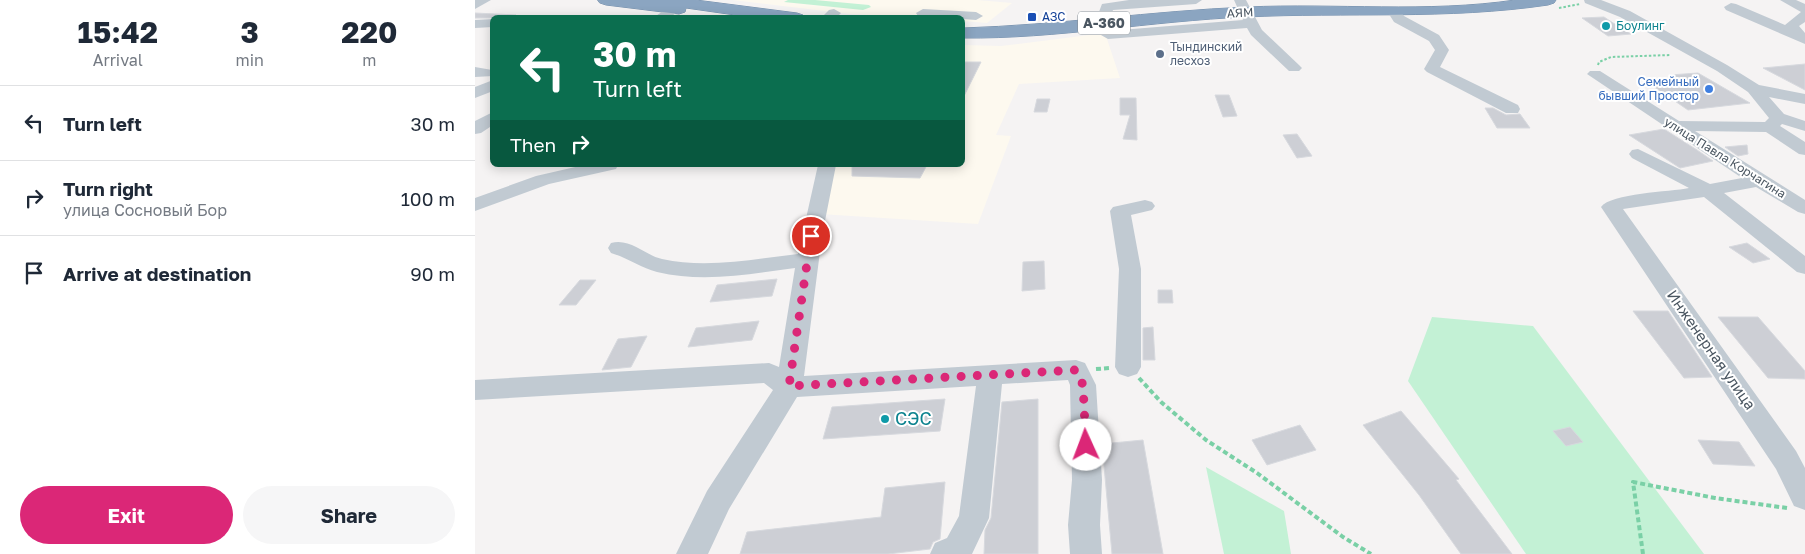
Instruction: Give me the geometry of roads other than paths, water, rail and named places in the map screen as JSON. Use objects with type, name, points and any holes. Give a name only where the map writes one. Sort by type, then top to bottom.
[{"type":"highway","points":[[607,0],[679,6],[727,15]]},
{"type":"highway","points":[[660,0],[679,6],[713,3],[780,15]]},
{"type":"highway","name":"АЯМ","points":[[966,19],[1104,17],[1435,5],[1508,0]]},
{"type":"highway","name":"АЯМ","points":[[1385,6],[1493,8],[1552,4]]},
{"type":"highway","name":"АЯМ","points":[[965,33],[1245,11]]},
{"type":"street","points":[[475,5],[485,0]]},
{"type":"street","points":[[966,19],[977,0]]},
{"type":"street","points":[[1104,17],[1107,7],[1196,0]]},
{"type":"street","points":[[1786,0],[1805,9]]},
{"type":"street","points":[[1586,2],[1625,14],[1723,68],[1754,89],[1805,99]]},
{"type":"street","points":[[664,15],[679,6]]},
{"type":"street","points":[[1385,6],[1399,19],[1434,38],[1442,50],[1432,69],[1512,109]]},
{"type":"street","points":[[1731,7],[1803,39]]},
{"type":"street","points":[[1108,35],[1245,11],[1256,32],[1294,68]]},
{"type":"street","points":[[923,13],[937,15]]},
{"type":"street","points":[[1803,39],[1791,26],[1805,15]]},
{"type":"street","points":[[475,24],[490,23]]},
{"type":"street","name":"улица Павла Корчагина","points":[[1595,74],[1759,181],[1805,208]]},
{"type":"street","points":[[475,93],[485,77]]},
{"type":"street","points":[[1754,89],[1774,122],[1805,150]]},
{"type":"street","points":[[475,129],[490,119]]},
{"type":"street","points":[[1674,126],[1774,122],[1805,126]]},
{"type":"street","points":[[1638,154],[1707,190],[1805,267]]},
{"type":"street","points":[[475,205],[543,180],[600,167]]},
{"type":"street","points":[[692,554],[718,500],[789,386],[808,260],[827,167]]},
{"type":"street","points":[[1707,190],[1759,181]]},
{"type":"street","name":"Инженерная улица","points":[[1707,190],[1667,198],[1622,202],[1611,206],[1796,462],[1801,503]]},
{"type":"street","points":[[1128,367],[1130,269],[1119,211],[1145,206]]},
{"type":"street","points":[[619,248],[628,250],[643,261],[656,265],[701,272],[743,269],[808,260]]},
{"type":"street","points":[[475,390],[769,373],[789,386],[1076,370],[1083,385],[1087,480],[1086,554]]},
{"type":"street","points":[[946,554],[958,550],[974,518],[990,374]]},
{"type":"place","name":"АЗС","points":[[1032,17]]},
{"type":"place","name":"Боулинг","points":[[1606,26]]},
{"type":"place","name":"Тындинский лесхоз","points":[[1160,54]]},
{"type":"place","name":"Семейный бывший Простор","points":[[1709,89]]},
{"type":"place","name":"СЭС","points":[[885,419]]}]
